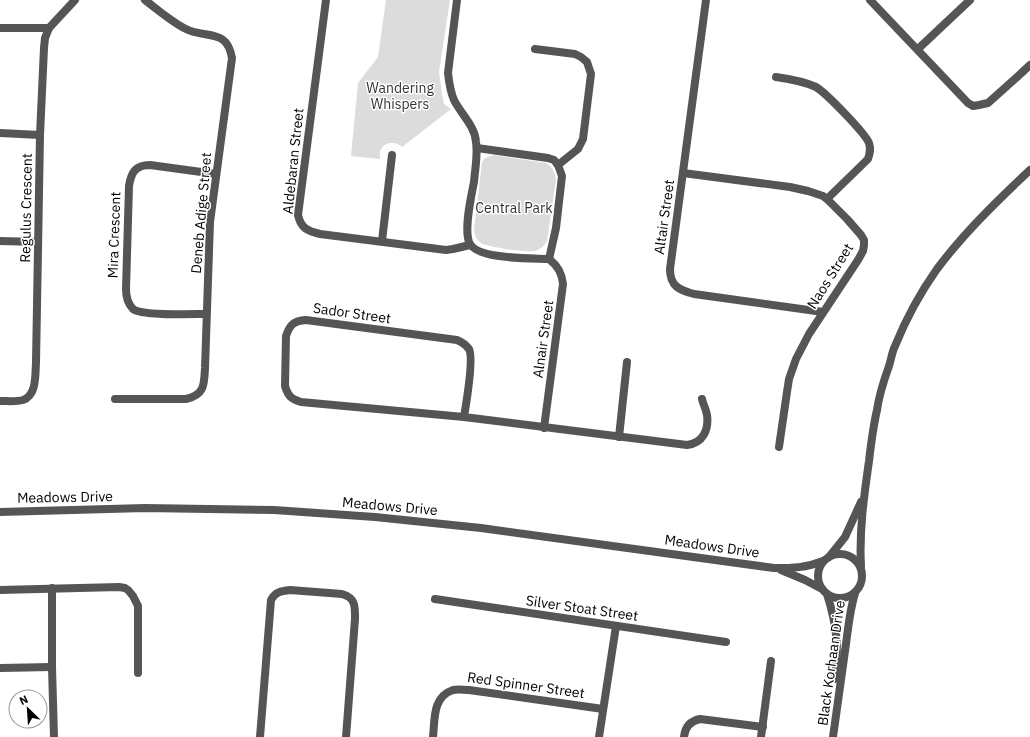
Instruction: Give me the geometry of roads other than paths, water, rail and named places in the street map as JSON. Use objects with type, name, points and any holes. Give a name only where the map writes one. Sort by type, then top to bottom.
[{"type":"street","name":"Regulus Crescent","points":[[0,401],[21,400],[29,396],[34,388],[36,363],[40,135],[45,38],[49,28],[75,0]]},
{"type":"street","name":"Deneb Adige Street","points":[[115,399],[186,398],[192,397],[203,389],[209,231],[232,58],[231,52],[222,39],[216,36],[194,32],[184,28],[145,0]]},
{"type":"street","name":"Aldebaran Street","points":[[326,0],[298,215],[302,226],[312,232],[446,250],[470,244]]},
{"type":"street","points":[[457,0],[448,82],[454,100],[473,130],[477,148],[468,224],[468,240],[477,250],[492,255],[517,258],[549,259],[556,228],[562,176],[558,165],[554,160],[548,158],[477,148]]},
{"type":"street","name":"Altair Street","points":[[706,0],[670,269],[671,280],[675,285],[694,294],[823,312]]},
{"type":"street","points":[[870,0],[968,103],[973,106],[980,106],[988,103],[1030,65]]},
{"type":"street","points":[[918,50],[970,0]]},
{"type":"street","points":[[0,28],[49,28]]},
{"type":"street","points":[[535,49],[581,56],[590,68],[591,74],[583,139],[578,149],[558,165]]},
{"type":"street","points":[[776,77],[800,81],[820,90],[857,127],[869,143],[870,153],[868,158],[827,199]]},
{"type":"street","points":[[0,133],[40,135]]},
{"type":"street","points":[[382,241],[392,156]]},
{"type":"street","name":"Mira Crescent","points":[[206,314],[140,312],[135,310],[128,303],[126,289],[129,186],[131,176],[134,171],[145,165],[216,174]]},
{"type":"street","points":[[864,493],[845,537],[819,568],[818,582],[824,592],[834,598],[848,597],[855,593],[860,588],[862,581],[863,573],[860,548],[864,493],[877,409],[895,347],[917,302],[937,270],[953,249],[982,217],[1030,170]]},
{"type":"street","name":"Naos Street","points":[[684,173],[790,187],[823,196],[856,228],[864,240],[863,251],[858,260],[802,345],[794,364],[789,379],[780,447]]},
{"type":"street","points":[[0,241],[38,242]]},
{"type":"street","name":"Alnair Street","points":[[544,428],[563,284],[560,270],[556,264],[549,259]]},
{"type":"street","name":"Sador Street","points":[[464,418],[471,361],[469,350],[462,342],[457,340],[306,320],[296,322],[288,329],[286,336],[285,386],[287,392],[293,400],[301,402],[464,418],[687,445],[693,444],[702,438],[704,434],[706,414],[702,399]]},
{"type":"street","points":[[619,437],[627,362]]},
{"type":"street","name":"Meadows Drive","points":[[0,512],[145,508],[274,510],[375,517],[482,528],[774,568],[801,568],[812,566],[826,559]]},
{"type":"street","points":[[826,559],[836,554],[843,554],[850,556],[861,566]]},
{"type":"street","name":"Meadows Drive","points":[[774,568],[805,580],[824,592]]},
{"type":"street","points":[[52,588],[54,737]]},
{"type":"street","points":[[0,590],[125,588],[133,596],[138,606],[138,673]]},
{"type":"street","points":[[260,737],[270,600],[273,595],[282,591],[290,590],[342,594],[352,599],[354,604],[355,620],[346,737]]},
{"type":"street","name":"Black Korhaan Drive","points":[[824,592],[832,612],[838,642],[837,665],[828,737]]},
{"type":"street","name":"Black Korhaan Drive","points":[[833,737],[848,621],[855,593]]},
{"type":"street","name":"Silver Stoat Street","points":[[435,599],[726,642]]},
{"type":"street","points":[[599,737],[616,626]]},
{"type":"street","points":[[761,737],[771,661]]},
{"type":"street","points":[[0,668],[52,667]]},
{"type":"street","name":"Red Spinner Street","points":[[433,737],[437,703],[441,698],[453,690],[469,690],[603,709]]},
{"type":"street","points":[[684,737],[688,726],[696,719],[763,727]]},
{"type":"park label","name":"Wandering Whispers","points":[[400,96]]},
{"type":"park label","name":"Central Park","points":[[514,208]]}]
